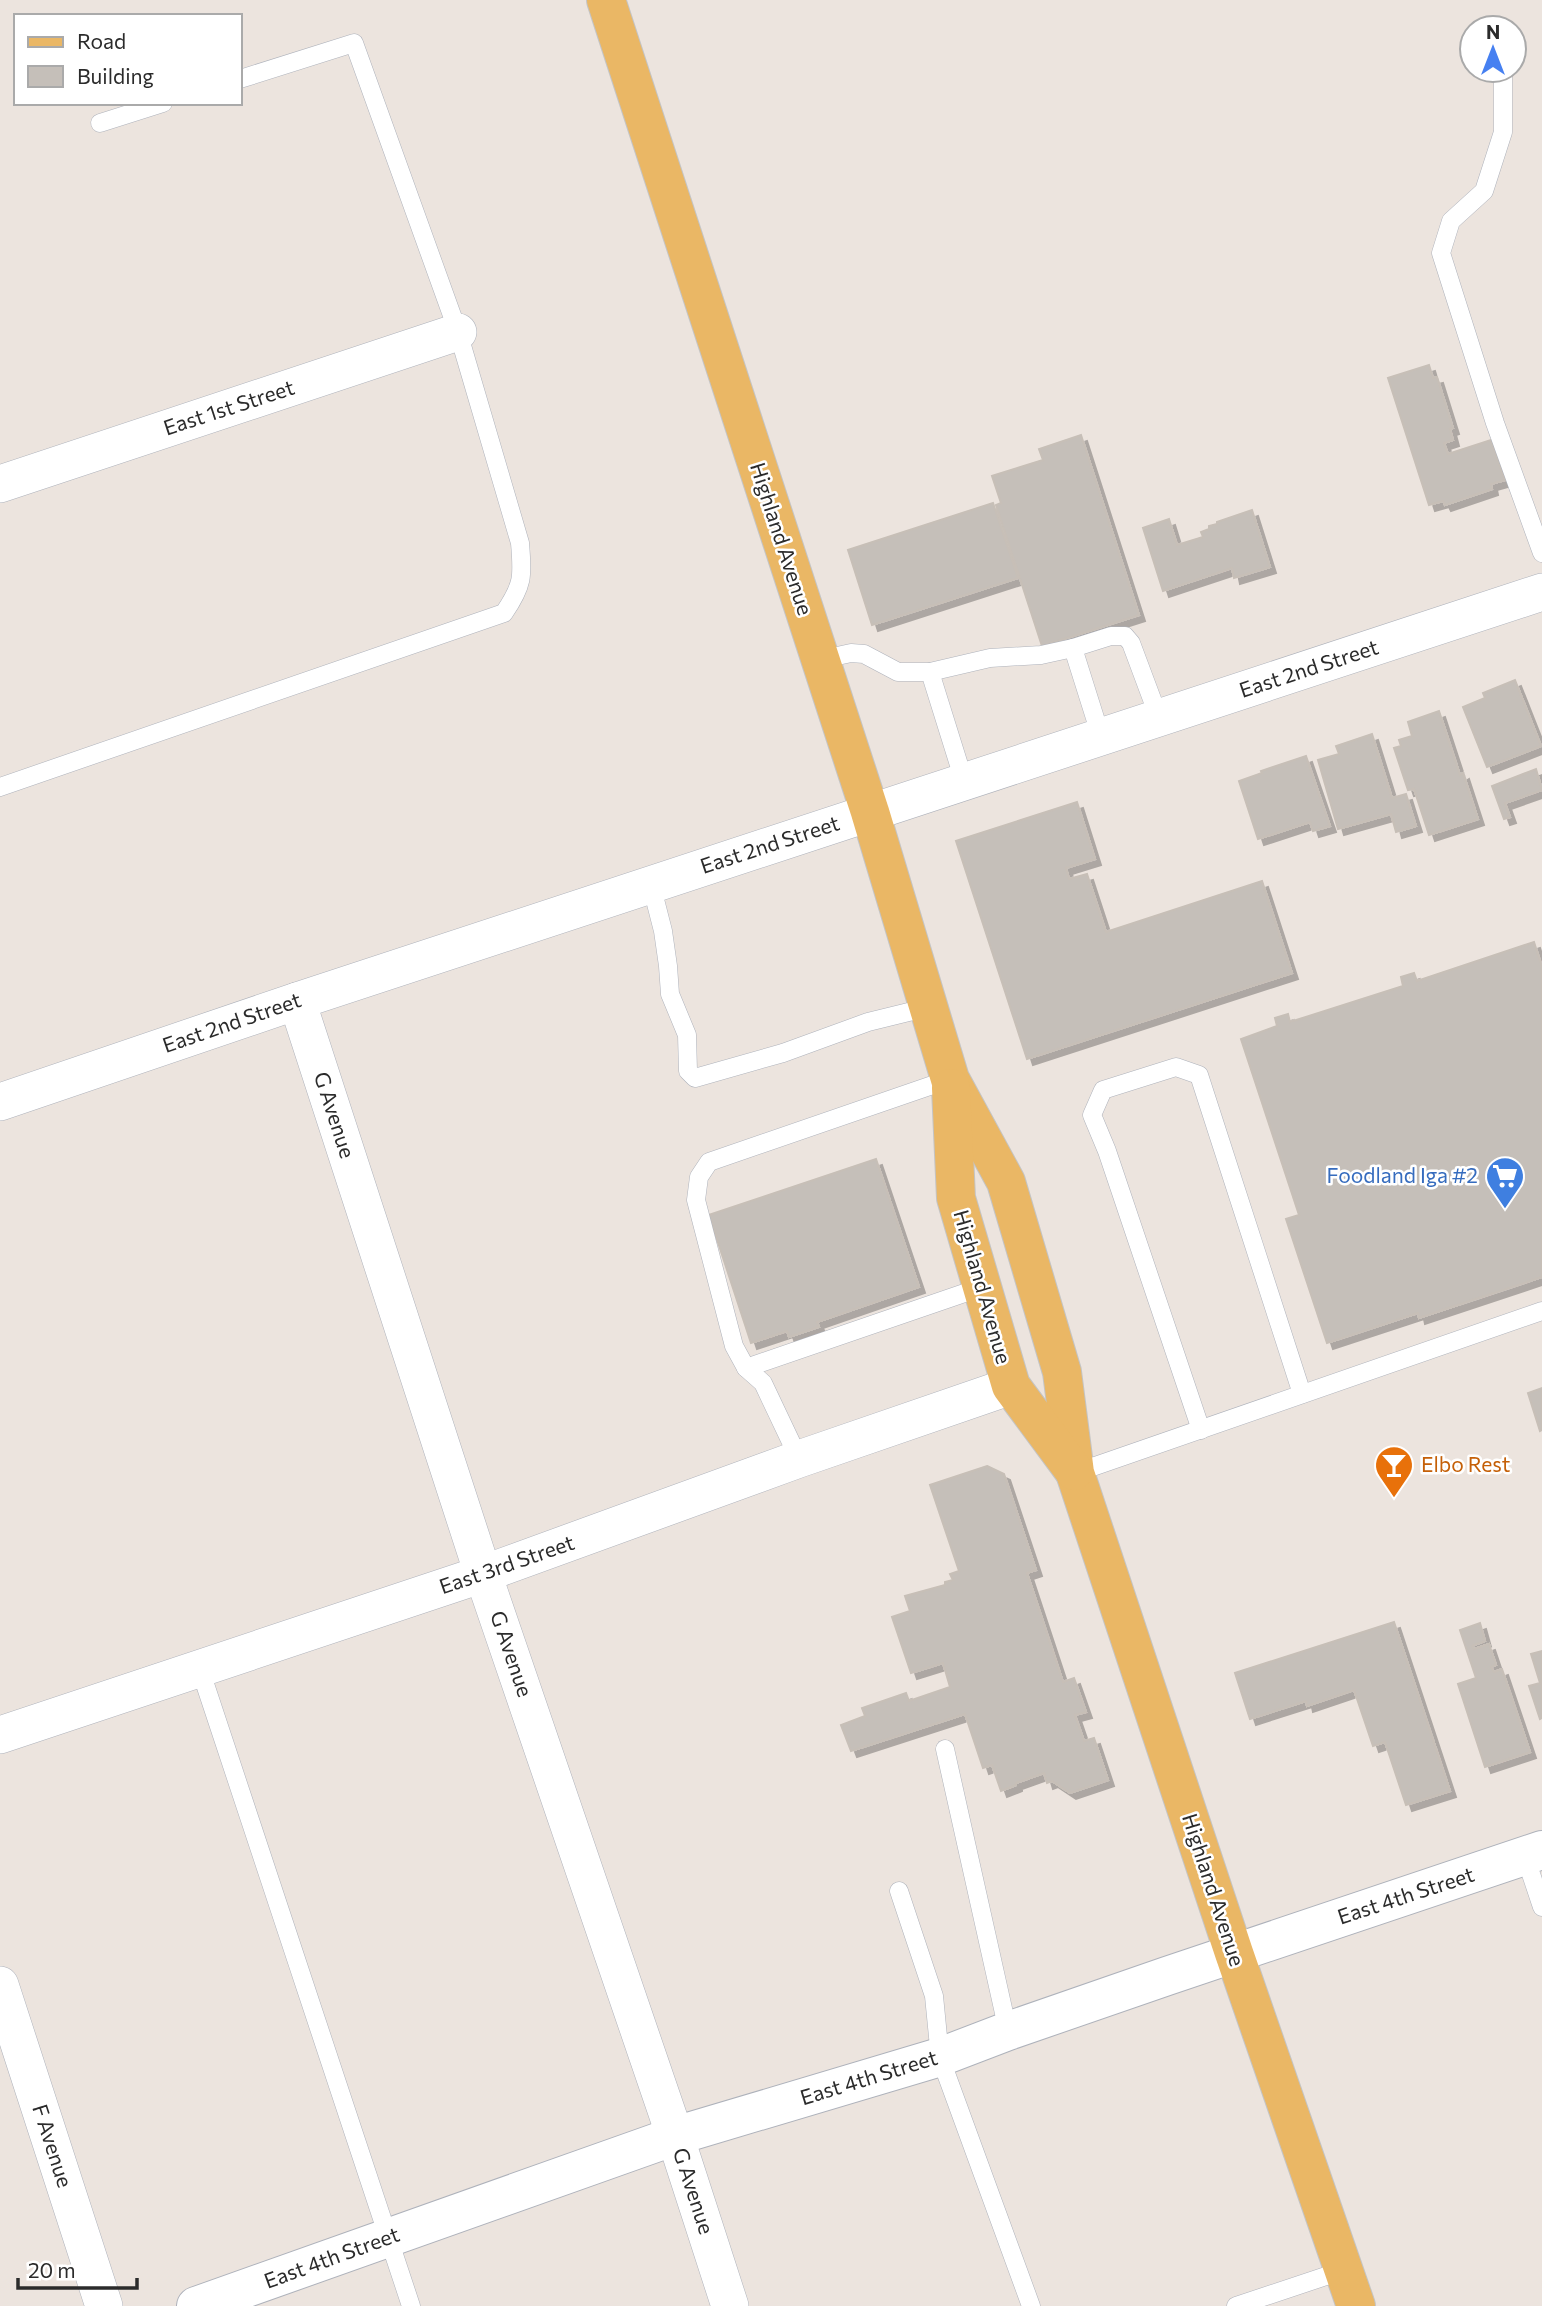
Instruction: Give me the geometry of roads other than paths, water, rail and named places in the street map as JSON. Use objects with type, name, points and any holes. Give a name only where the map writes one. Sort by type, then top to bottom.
[{"type":"main road","name":"Highland Avenue","points":[[606,0],[870,812],[950,1079],[1006,1182],[1062,1372],[1075,1473],[1234,1953],[1356,2306]]},
{"type":"main road","name":"Highland Avenue","points":[[950,1079],[956,1198],[1011,1386],[1075,1473]]},
{"type":"street","name":"East 1st Street","points":[[0,484],[458,332]]},
{"type":"street","name":"East 2nd Street","points":[[0,1102],[297,1001],[1542,592]]},
{"type":"street","name":"G Avenue","points":[[297,1001],[484,1574],[730,2306]]},
{"type":"street","name":"East 3rd Street","points":[[0,1735],[484,1574],[799,1459],[1011,1386]]},
{"type":"street","name":"East 4th Street","points":[[196,2306],[675,2136],[940,2057],[1234,1953],[1534,1853]]},
{"type":"street","name":"F Avenue","points":[[0,1985],[104,2306]]},
{"type":"lane","points":[[0,788],[503,613],[517,592],[522,572],[520,543],[458,332],[354,43],[242,78]]},
{"type":"lane","points":[[1503,84],[1503,132],[1484,191],[1451,221],[1441,253],[1495,423],[1542,552]]},
{"type":"lane","points":[[100,123],[157,105]]},
{"type":"lane","points":[[819,660],[851,653],[864,654],[898,672],[930,672],[990,658],[1041,655],[1111,636],[1125,636],[1131,643],[1159,718]]},
{"type":"lane","points":[[1073,648],[1101,737]]},
{"type":"lane","points":[[930,672],[964,781]]},
{"type":"lane","points":[[651,884],[663,932],[670,994],[687,1035],[688,1071],[695,1078],[783,1053],[869,1022],[929,1007]]},
{"type":"lane","points":[[1200,1430],[1107,1151],[1092,1115],[1103,1090],[1176,1067],[1199,1075],[1303,1394]]},
{"type":"lane","points":[[799,1459],[763,1383],[746,1368],[734,1346],[696,1200],[698,1177],[709,1162],[950,1079]]},
{"type":"lane","points":[[746,1368],[982,1287]]},
{"type":"lane","points":[[1075,1473],[1542,1311]]},
{"type":"lane","points":[[200,1669],[411,2306]]},
{"type":"lane","points":[[945,1749],[1008,2031]]},
{"type":"lane","points":[[1534,1853],[1542,1907]]},
{"type":"lane","points":[[898,1891],[934,1996],[940,2057],[1031,2306]]},
{"type":"lane","points":[[1236,2306],[1344,2270]]},
{"type":"place","name":"Foodland Iga #2","points":[[1505,1210]]},
{"type":"place","name":"Elbo Rest","points":[[1394,1499]]}]
